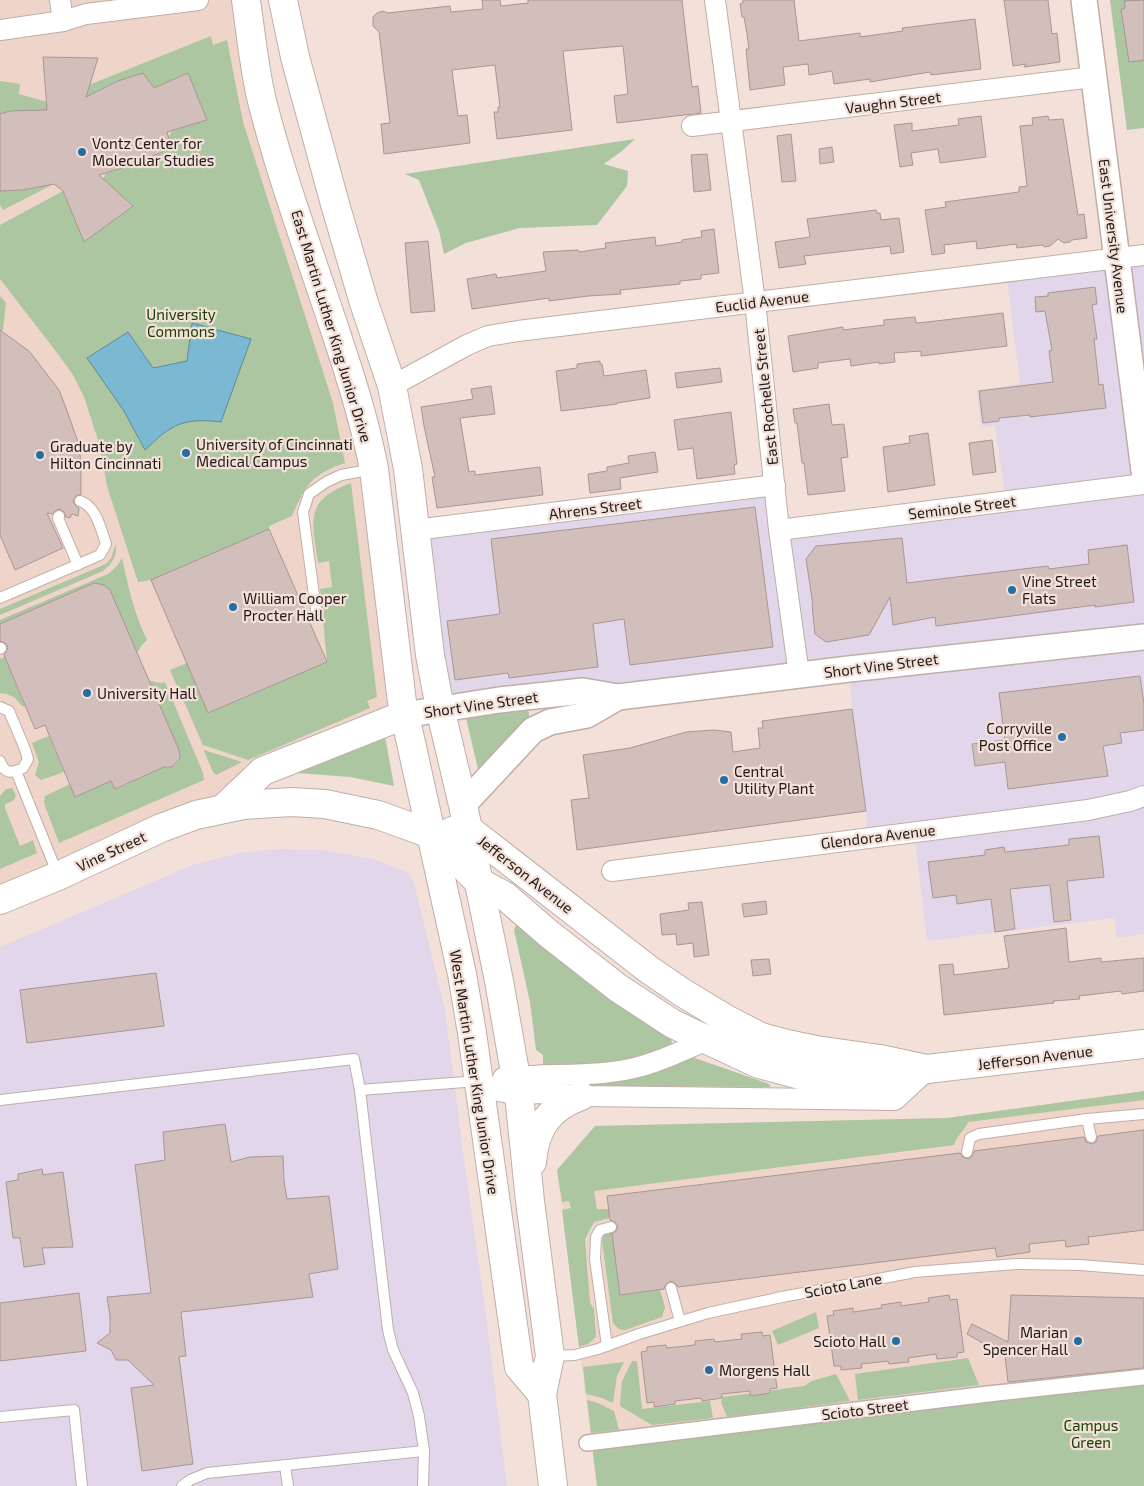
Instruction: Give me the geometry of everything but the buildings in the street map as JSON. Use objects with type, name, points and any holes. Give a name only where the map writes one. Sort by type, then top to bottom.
[{"type":"main road","name":"East Martin Luther King Junior Drive","points":[[246,0],[262,102],[353,384],[368,437],[374,469],[404,715]]},
{"type":"main road","points":[[283,0],[295,57],[335,204],[392,386],[408,469],[430,655],[479,882],[518,1085],[530,1201],[550,1356],[542,1394],[553,1486]]},
{"type":"main road","name":"Vine Street","points":[[224,808],[263,771],[404,715]]},
{"type":"main road","name":"West Martin Luther King Junior Drive","points":[[404,715],[462,974],[519,1367],[542,1394]]},
{"type":"main road","name":"Vine Street","points":[[1,901],[161,828],[196,815],[224,808],[283,802],[325,804],[378,815],[431,834]]},
{"type":"main road","name":"Jefferson Avenue","points":[[927,1070],[880,1059],[816,1050],[761,1037],[726,1019],[648,969],[465,817],[431,834],[479,882],[505,896],[549,934],[618,988],[673,1024],[759,1064],[800,1075],[844,1081],[882,1083],[927,1070],[1144,1044]]},
{"type":"main road","points":[[530,1201],[533,1156],[542,1127],[547,1118],[564,1103],[581,1096]]},
{"type":"street","points":[[60,0],[63,21]]},
{"type":"street","points":[[0,30],[63,21],[86,14],[198,0]]},
{"type":"street","name":"East Rochelle Street","points":[[715,0],[755,302],[780,530],[799,675]]},
{"type":"street","name":"East University Avenue","points":[[1084,0],[1142,439],[1144,471]]},
{"type":"street","name":"Vaughn Street","points":[[692,126],[1094,77]]},
{"type":"street","name":"Euclid Avenue","points":[[392,386],[467,345],[488,336],[528,329],[1144,255]]},
{"type":"street","name":"Seminole Street","points":[[780,530],[1144,484]]},
{"type":"street","name":"Ahrens Street","points":[[415,530],[775,485]]},
{"type":"street","name":"Short Vine Street","points":[[404,715],[499,700],[583,691],[618,697],[1144,637]]},
{"type":"street","name":"Short Vine Street","points":[[465,817],[533,730],[550,722],[587,715],[618,697]]},
{"type":"street","name":"Glendora Avenue","points":[[612,871],[1088,810],[1144,796]]},
{"type":"street","points":[[478,1081],[499,1091],[518,1085],[642,1066],[707,1040],[726,1019]]},
{"type":"street","points":[[518,1085],[538,1093],[581,1096],[895,1100],[927,1070]]},
{"type":"street","name":"Scioto Street","points":[[587,1443],[969,1396],[1144,1377]]},
{"type":"lane","points":[[316,610],[303,512],[309,494],[326,482],[341,475],[374,469]]},
{"type":"lane","points":[[0,598],[100,555],[106,544],[98,519],[86,503],[80,501]]},
{"type":"lane","points":[[59,516],[58,518],[78,565]]},
{"type":"lane","points":[[0,707],[8,711],[28,759],[23,768],[11,773],[6,771],[0,761]]},
{"type":"lane","points":[[16,771],[58,876]]},
{"type":"lane","points":[[0,1100],[354,1059],[360,1090],[388,1330],[393,1350],[413,1393],[419,1416],[424,1451],[424,1486]]},
{"type":"lane","points":[[360,1090],[478,1081]]},
{"type":"lane","points":[[967,1152],[970,1138],[979,1134],[1087,1119],[1144,1114]]},
{"type":"lane","points":[[1087,1119],[1091,1137]]},
{"type":"lane","points":[[606,1346],[595,1252],[596,1237],[600,1230],[611,1227]]},
{"type":"lane","name":"Scioto Lane","points":[[550,1356],[575,1355],[680,1321],[782,1297],[915,1272],[1016,1264],[1080,1265],[1144,1270]]},
{"type":"lane","points":[[671,1288],[680,1321]]},
{"type":"lane","points":[[0,1417],[74,1410],[82,1486]]},
{"type":"lane","points":[[182,1486],[190,1480],[207,1473],[424,1451]]},
{"type":"lane","points":[[285,1466],[288,1486]]},
{"type":"shaded area","name":"University of Cincinnati Medical Campus","points":[[0,0],[246,0],[353,384],[402,702],[263,771],[224,808],[0,900]]},
{"type":"shaded area","points":[[1144,255],[1144,934],[1117,938],[1114,918],[927,941],[914,832],[867,838],[866,811],[852,709],[849,669],[440,708],[415,530],[775,485],[779,530],[1006,501],[995,426],[981,427],[977,390],[1020,384],[1006,272]]},
{"type":"shaded area","points":[[279,849],[320,850],[373,859],[403,870],[410,875],[414,883],[445,1010],[507,1486],[0,1486],[0,947],[195,864],[240,853]]},
{"type":"shaded area","points":[[1144,1091],[1144,1486],[597,1486],[557,1170],[595,1126],[947,1118]]},
{"type":"green space","points":[[1110,0],[1144,0],[1144,128],[1127,130]]},
{"type":"green space","name":"University Commons","points":[[211,36],[213,45],[227,40],[243,122],[333,403],[345,463],[324,472],[311,482],[301,496],[292,516],[269,526],[269,529],[151,580],[138,582],[107,486],[99,443],[84,397],[73,375],[0,279],[0,225],[63,191],[84,242],[133,206],[103,179],[105,174],[172,149],[169,138],[172,130],[207,120],[188,73],[154,88],[143,73],[118,81],[81,102],[89,85]]},
{"type":"green space","points":[[0,81],[20,84],[19,94],[51,103],[50,110],[10,111],[0,114]]},
{"type":"green space","points":[[635,139],[604,164],[628,171],[627,186],[597,225],[520,228],[466,243],[444,254],[439,231],[419,180],[405,174]]},
{"type":"green space","points":[[54,184],[3,210],[0,205],[0,191],[23,190]]},
{"type":"green space","points":[[0,296],[6,303],[3,330],[0,331]]},
{"type":"green space","points":[[351,483],[377,697],[367,701],[370,708],[248,760],[203,745],[170,670],[187,663],[209,713],[327,662],[320,589],[332,587],[329,561],[318,563],[313,524],[318,505],[325,497]]},
{"type":"green space","points":[[116,544],[114,559],[103,571],[0,615],[0,609],[106,564],[111,558]]},
{"type":"green space","points":[[122,558],[135,610],[147,640],[137,654],[104,585],[94,583],[0,624],[0,620],[108,574],[117,566]]},
{"type":"green space","points":[[5,657],[25,707],[15,698],[0,693],[0,659]]},
{"type":"green space","points":[[148,680],[160,683],[165,682],[203,773],[204,780],[59,843],[45,806],[45,796],[70,784],[111,781],[116,789],[164,767],[174,766],[177,763],[179,759],[178,750]]},
{"type":"green space","points":[[525,708],[529,713],[529,720],[479,773],[465,714]]},
{"type":"green space","points":[[49,736],[64,772],[41,780],[35,775],[39,762],[32,743]]},
{"type":"green space","points":[[385,736],[394,786],[350,777],[296,773]]},
{"type":"green space","points":[[204,750],[242,762],[216,775]]},
{"type":"green space","points":[[12,788],[15,798],[5,804],[5,808],[20,846],[33,840],[37,853],[0,869],[0,796],[6,789]]},
{"type":"green space","points":[[517,922],[671,1037],[672,1045],[625,1060],[576,1065],[543,1065],[543,1055],[536,1050],[530,1002],[514,930]]},
{"type":"green space","points":[[692,1057],[769,1084],[771,1087],[588,1086],[589,1082]]},
{"type":"green space","points":[[1144,1091],[1144,1100],[968,1122],[954,1145],[594,1191],[597,1209],[609,1209],[610,1218],[594,1222],[585,1239],[590,1303],[594,1309],[596,1337],[588,1344],[579,1347],[562,1210],[571,1208],[569,1201],[562,1202],[557,1170],[595,1126],[947,1118]]},
{"type":"green space","points":[[612,1232],[620,1295],[660,1290],[665,1307],[662,1317],[625,1330],[619,1329],[613,1323],[602,1241],[604,1235]]},
{"type":"green space","points":[[816,1312],[819,1328],[778,1345],[772,1331]]},
{"type":"green space","points":[[968,1358],[979,1385],[858,1400],[855,1374]]},
{"type":"green space","points":[[632,1361],[637,1361],[642,1409],[710,1401],[713,1418],[652,1425],[620,1406],[622,1381]]},
{"type":"green space","points":[[624,1362],[617,1376],[613,1403],[586,1394],[583,1367]]},
{"type":"green space","points":[[836,1374],[850,1401],[727,1417],[721,1402],[723,1397],[804,1386],[812,1381]]},
{"type":"green space","name":"Campus Green","points":[[1144,1377],[1144,1486],[597,1486],[591,1437]]},
{"type":"green space","points":[[587,1400],[614,1411],[619,1430],[591,1433]]},
{"type":"water","points":[[192,323],[251,339],[221,422],[201,421],[182,423],[160,436],[145,450],[124,411],[87,358],[128,332],[153,368],[187,361]]},
{"type":"place","name":"Vontz Center for Molecular Studies","points":[[82,152]]},
{"type":"place","name":"University of Cincinnati Medical Campus","points":[[186,453]]},
{"type":"place","name":"Graduate by Hilton Cincinnati","points":[[40,455]]},
{"type":"place","name":"Vine Street Flats","points":[[1012,590]]},
{"type":"place","name":"William Cooper Procter Hall","points":[[233,607]]},
{"type":"place","name":"University Hall","points":[[87,693]]},
{"type":"place","name":"Corryville Post Office","points":[[1062,737]]},
{"type":"place","name":"Central Utility Plant","points":[[724,780]]},
{"type":"place","name":"Scioto Hall","points":[[896,1341]]},
{"type":"place","name":"Marian Spencer Hall","points":[[1078,1341]]},
{"type":"place","name":"Morgens Hall","points":[[709,1370]]}]
